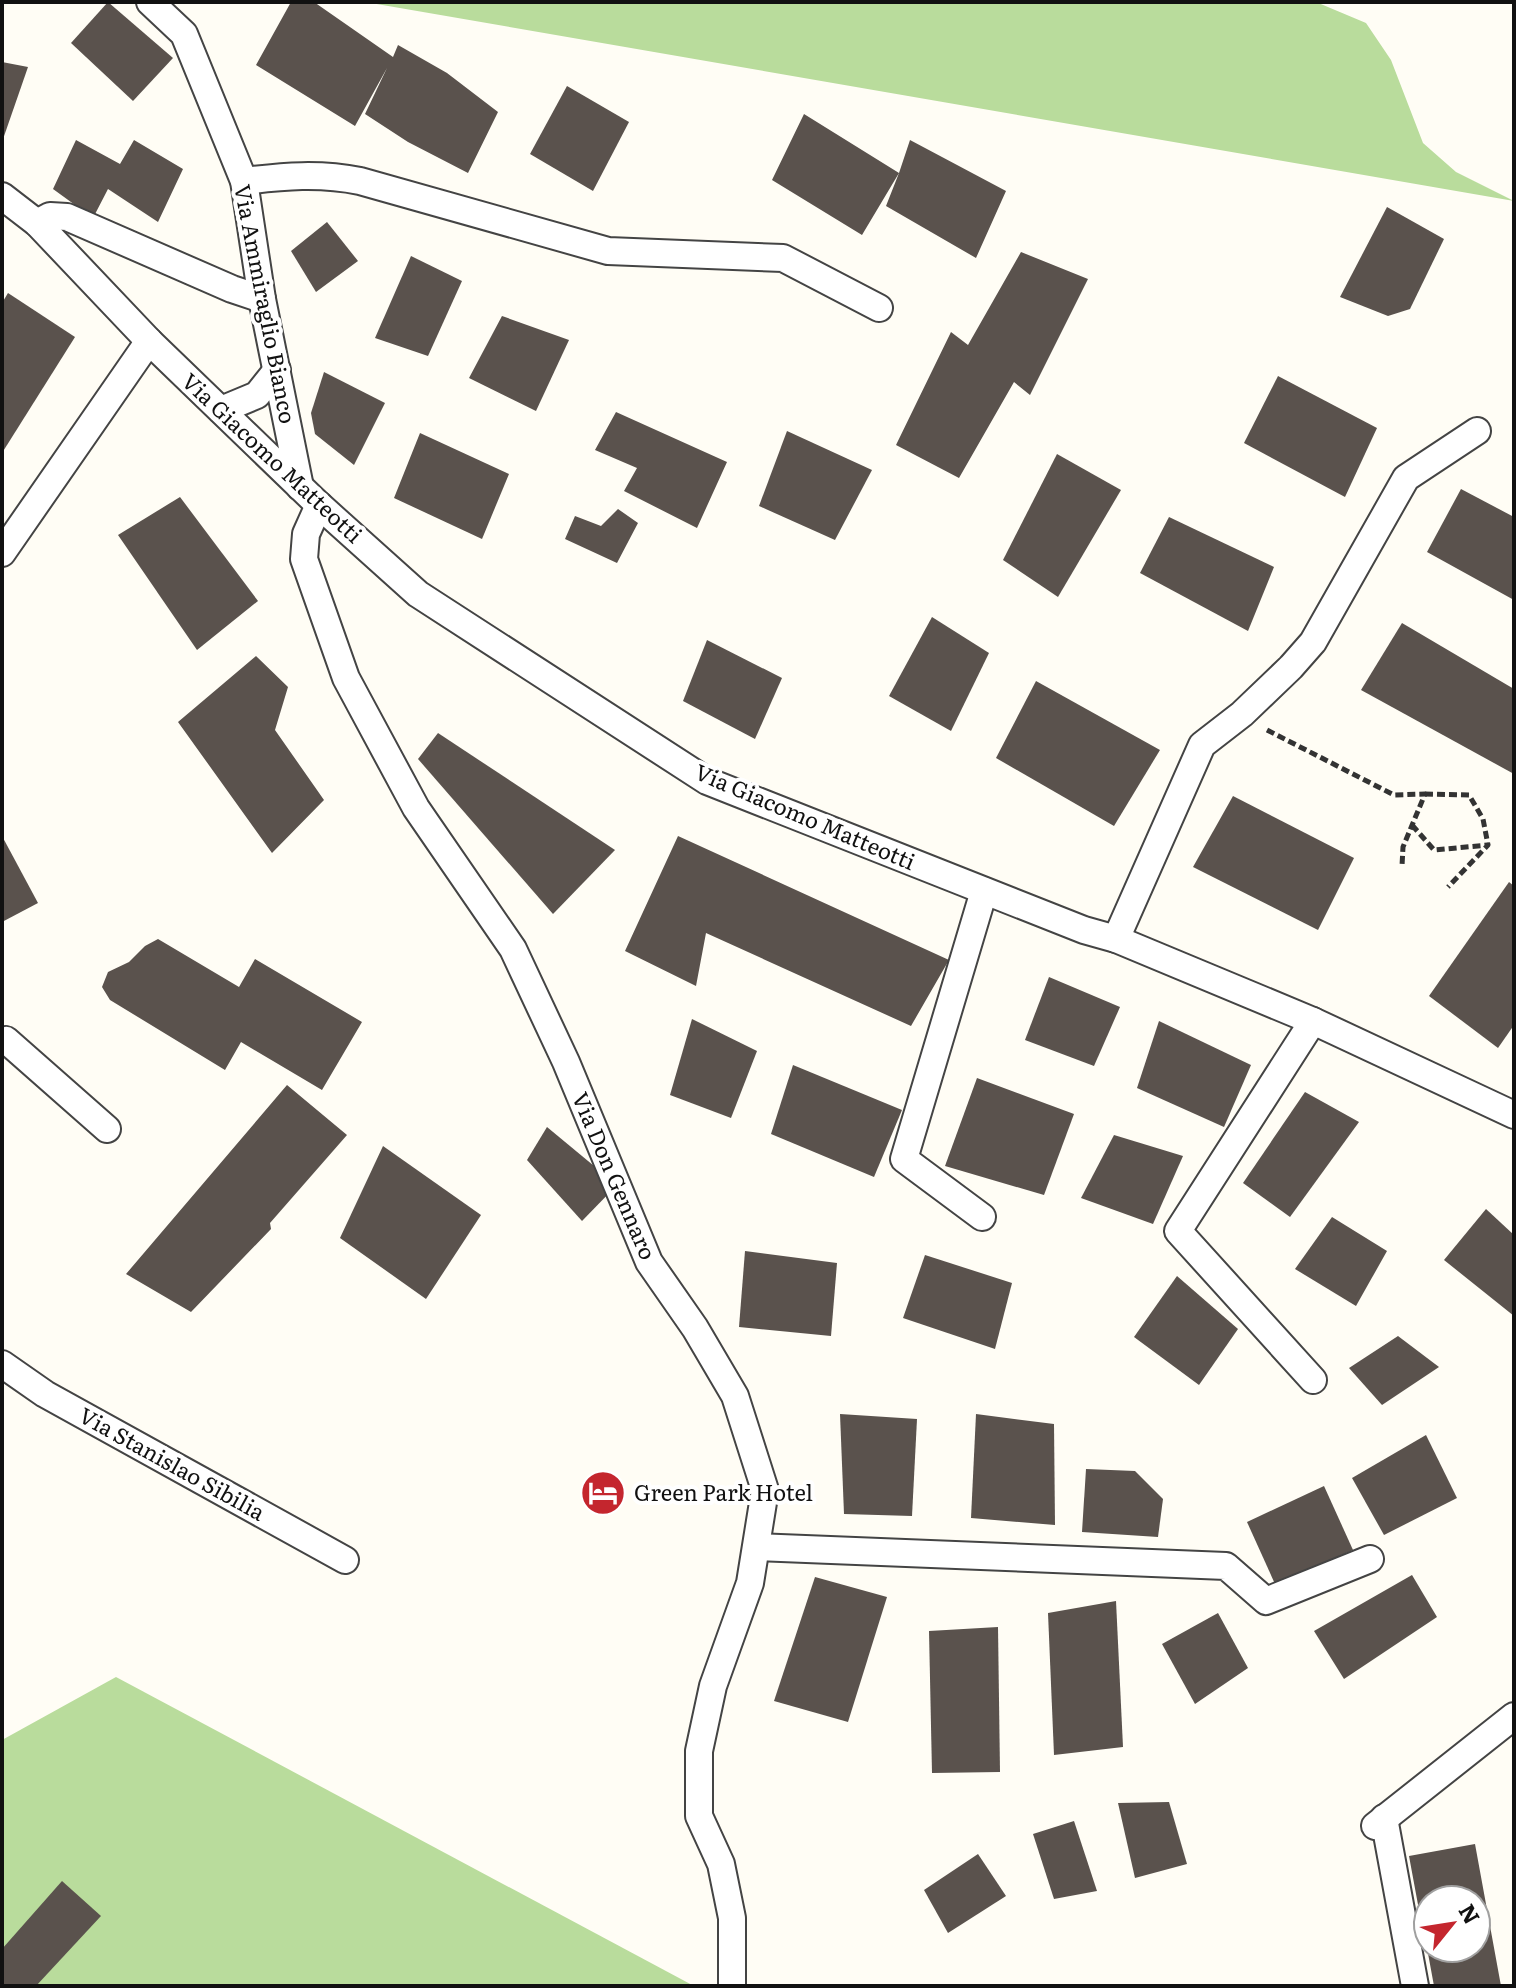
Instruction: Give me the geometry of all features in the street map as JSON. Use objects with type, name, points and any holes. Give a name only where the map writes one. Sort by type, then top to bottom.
[{"type":"street","name":"Via Ammiraglio Bianco","points":[[150,2],[184,34],[244,181],[262,299],[310,496]]},
{"type":"street","points":[[244,181],[301,174],[332,175],[608,251],[783,258],[879,308]]},
{"type":"street","name":"Via Giacomo Matteotti","points":[[2,196],[37,223],[149,341],[310,496],[418,594],[707,781],[1084,930],[1116,939],[1313,1021],[1514,1115]]},
{"type":"street","points":[[37,223],[50,216],[67,217],[262,299]]},
{"type":"street","points":[[2,553],[149,341]]},
{"type":"street","points":[[221,410],[257,395],[277,370]]},
{"type":"street","points":[[1116,939],[1202,745],[1242,714],[1313,642],[1406,478],[1477,431]]},
{"type":"street","name":"Via Don Gennaro","points":[[310,496],[304,559],[346,678],[416,808],[513,949],[566,1062],[649,1262],[695,1328],[735,1396],[765,1490],[750,1583],[713,1686],[699,1751],[699,1816],[721,1864],[732,1918],[733,1978]]},
{"type":"street","points":[[982,1217],[904,1159],[984,891]]},
{"type":"street","points":[[1313,1021],[1178,1231],[1313,1380]]},
{"type":"street","points":[[2,1042],[6,1040],[107,1129]]},
{"type":"street","name":"Via Stanislao Sibilia","points":[[2,1364],[45,1394],[345,1560]]},
{"type":"street","points":[[758,1547],[1226,1566],[1266,1601],[1370,1559]]},
{"type":"street","points":[[1415,1986],[1380,1822],[1514,1716]]},
{"type":"path","points":[[1242,714],[1281,738],[1394,795],[1469,795],[1483,819],[1488,845]]},
{"type":"path","points":[[1402,866],[1403,847],[1425,794]]},
{"type":"path","points":[[1412,825],[1434,850],[1488,845]]},
{"type":"path","points":[[1448,887],[1488,845]]},
{"type":"green space","points":[[365,2],[1316,2],[1366,23],[1391,60],[1423,143],[1456,172],[1514,201]]},
{"type":"green space","points":[[116,1677],[694,1986],[2,1986],[2,1740]]},
{"type":"building","points":[[108,2],[173,58],[133,101],[71,43]]},
{"type":"building","points":[[291,2],[314,2],[393,57],[398,45],[447,73],[498,112],[468,173],[408,142],[365,114],[387,68],[355,126],[256,65]]},
{"type":"building","points":[[2,62],[28,67],[2,142]]},
{"type":"building","points":[[567,86],[629,122],[593,191],[530,154]]},
{"type":"building","points":[[804,114],[899,173],[862,235],[772,180]]},
{"type":"building","points":[[76,140],[120,164],[134,140],[183,169],[158,222],[108,189],[93,218],[53,189]]},
{"type":"building","points":[[910,140],[1006,191],[976,258],[886,206]]},
{"type":"building","points":[[1387,207],[1444,239],[1410,309],[1388,316],[1340,297]]},
{"type":"building","points":[[327,222],[358,261],[316,292],[291,251]]},
{"type":"building","points":[[1021,252],[1088,279],[1030,395],[1014,382],[959,478],[896,445],[951,332],[968,345]]},
{"type":"building","points":[[411,256],[462,281],[428,356],[375,338]]},
{"type":"building","points":[[8,293],[75,337],[2,453],[2,303]]},
{"type":"building","points":[[502,316],[569,340],[536,411],[469,378]]},
{"type":"building","points":[[324,372],[385,403],[354,465],[315,434],[311,413]]},
{"type":"building","points":[[1278,376],[1377,428],[1345,497],[1244,443]]},
{"type":"building","points":[[616,412],[727,462],[697,528],[624,491],[637,468],[595,450]]},
{"type":"building","points":[[787,431],[872,470],[835,540],[759,506]]},
{"type":"building","points":[[420,433],[509,474],[482,539],[394,498]]},
{"type":"building","points":[[1057,454],[1121,490],[1058,597],[1003,560]]},
{"type":"building","points":[[1461,489],[1514,517],[1514,600],[1427,552]]},
{"type":"building","points":[[180,497],[258,601],[197,650],[118,535]]},
{"type":"building","points":[[618,509],[638,523],[617,563],[565,539],[575,516],[601,526]]},
{"type":"building","points":[[1169,517],[1274,567],[1248,631],[1140,573]]},
{"type":"building","points":[[932,617],[989,653],[951,731],[889,696]]},
{"type":"building","points":[[1402,623],[1514,689],[1514,774],[1361,690]]},
{"type":"building","points":[[707,640],[782,678],[755,739],[683,701]]},
{"type":"building","points":[[256,656],[288,687],[275,730],[324,800],[272,853],[178,722]]},
{"type":"building","points":[[1036,681],[1160,750],[1114,826],[996,758]]},
{"type":"building","points":[[438,733],[615,850],[553,914],[418,759]]},
{"type":"building","points":[[1233,796],[1354,858],[1318,930],[1193,867]]},
{"type":"building","points":[[2,836],[38,903],[2,922]]},
{"type":"building","points":[[678,836],[949,960],[911,1026],[706,933],[696,986],[625,951]]},
{"type":"building","points":[[1509,882],[1514,886],[1514,1025],[1498,1048],[1429,996]]},
{"type":"building","points":[[158,939],[239,987],[255,959],[362,1022],[322,1090],[241,1042],[225,1070],[110,1000],[102,987],[108,972],[129,962],[145,946]]},
{"type":"building","points":[[1049,977],[1120,1007],[1094,1066],[1025,1040]]},
{"type":"building","points":[[692,1019],[757,1051],[731,1118],[670,1095]]},
{"type":"building","points":[[1159,1021],[1251,1065],[1224,1127],[1137,1088]]},
{"type":"building","points":[[793,1065],[902,1110],[874,1177],[771,1134]]},
{"type":"building","points":[[977,1078],[1074,1114],[1044,1195],[945,1166]]},
{"type":"building","points":[[287,1085],[347,1135],[270,1223],[271,1229],[191,1312],[126,1274]]},
{"type":"building","points":[[1305,1092],[1359,1122],[1290,1217],[1243,1183]]},
{"type":"building","points":[[547,1127],[617,1185],[582,1221],[527,1160]]},
{"type":"building","points":[[1114,1135],[1183,1156],[1153,1224],[1081,1198]]},
{"type":"building","points":[[383,1146],[481,1215],[426,1299],[340,1238]]},
{"type":"building","points":[[1486,1209],[1514,1235],[1514,1316],[1444,1260]]},
{"type":"building","points":[[1332,1217],[1387,1251],[1356,1306],[1295,1269]]},
{"type":"building","points":[[745,1251],[837,1263],[831,1336],[739,1327]]},
{"type":"building","points":[[925,1255],[1012,1283],[995,1349],[903,1318]]},
{"type":"building","points":[[1177,1276],[1238,1329],[1199,1385],[1134,1337]]},
{"type":"building","points":[[1398,1336],[1439,1367],[1382,1405],[1349,1368]]},
{"type":"building","points":[[840,1414],[917,1419],[912,1516],[844,1514]]},
{"type":"building","points":[[976,1414],[1054,1424],[1055,1525],[971,1518]]},
{"type":"building","points":[[1426,1435],[1457,1498],[1384,1535],[1352,1478]]},
{"type":"building","points":[[1086,1469],[1135,1471],[1163,1499],[1158,1537],[1082,1532]]},
{"type":"building","points":[[1324,1486],[1353,1550],[1275,1584],[1247,1522]]},
{"type":"building","points":[[1412,1575],[1437,1617],[1344,1679],[1314,1631]]},
{"type":"building","points":[[815,1577],[887,1597],[848,1722],[774,1701]]},
{"type":"building","points":[[1116,1601],[1123,1747],[1054,1755],[1048,1613]]},
{"type":"building","points":[[1218,1613],[1248,1668],[1195,1704],[1162,1644]]},
{"type":"building","points":[[998,1627],[1000,1772],[932,1773],[929,1631]]},
{"type":"building","points":[[1169,1802],[1187,1864],[1135,1878],[1118,1803]]},
{"type":"building","points":[[1074,1821],[1097,1891],[1054,1899],[1033,1834]]},
{"type":"building","points":[[1475,1844],[1482,1884],[1414,1884],[1409,1856]]},
{"type":"building","points":[[978,1854],[1006,1896],[948,1933],[924,1890]]},
{"type":"building","points":[[62,1881],[101,1916],[36,1986],[2,1986],[2,1949]]},
{"type":"building","points":[[1492,1937],[1501,1986],[1434,1986],[1430,1964],[1492,1964]]},
{"type":"place","name":"Green Park Hotel","points":[[603,1493]]}]
